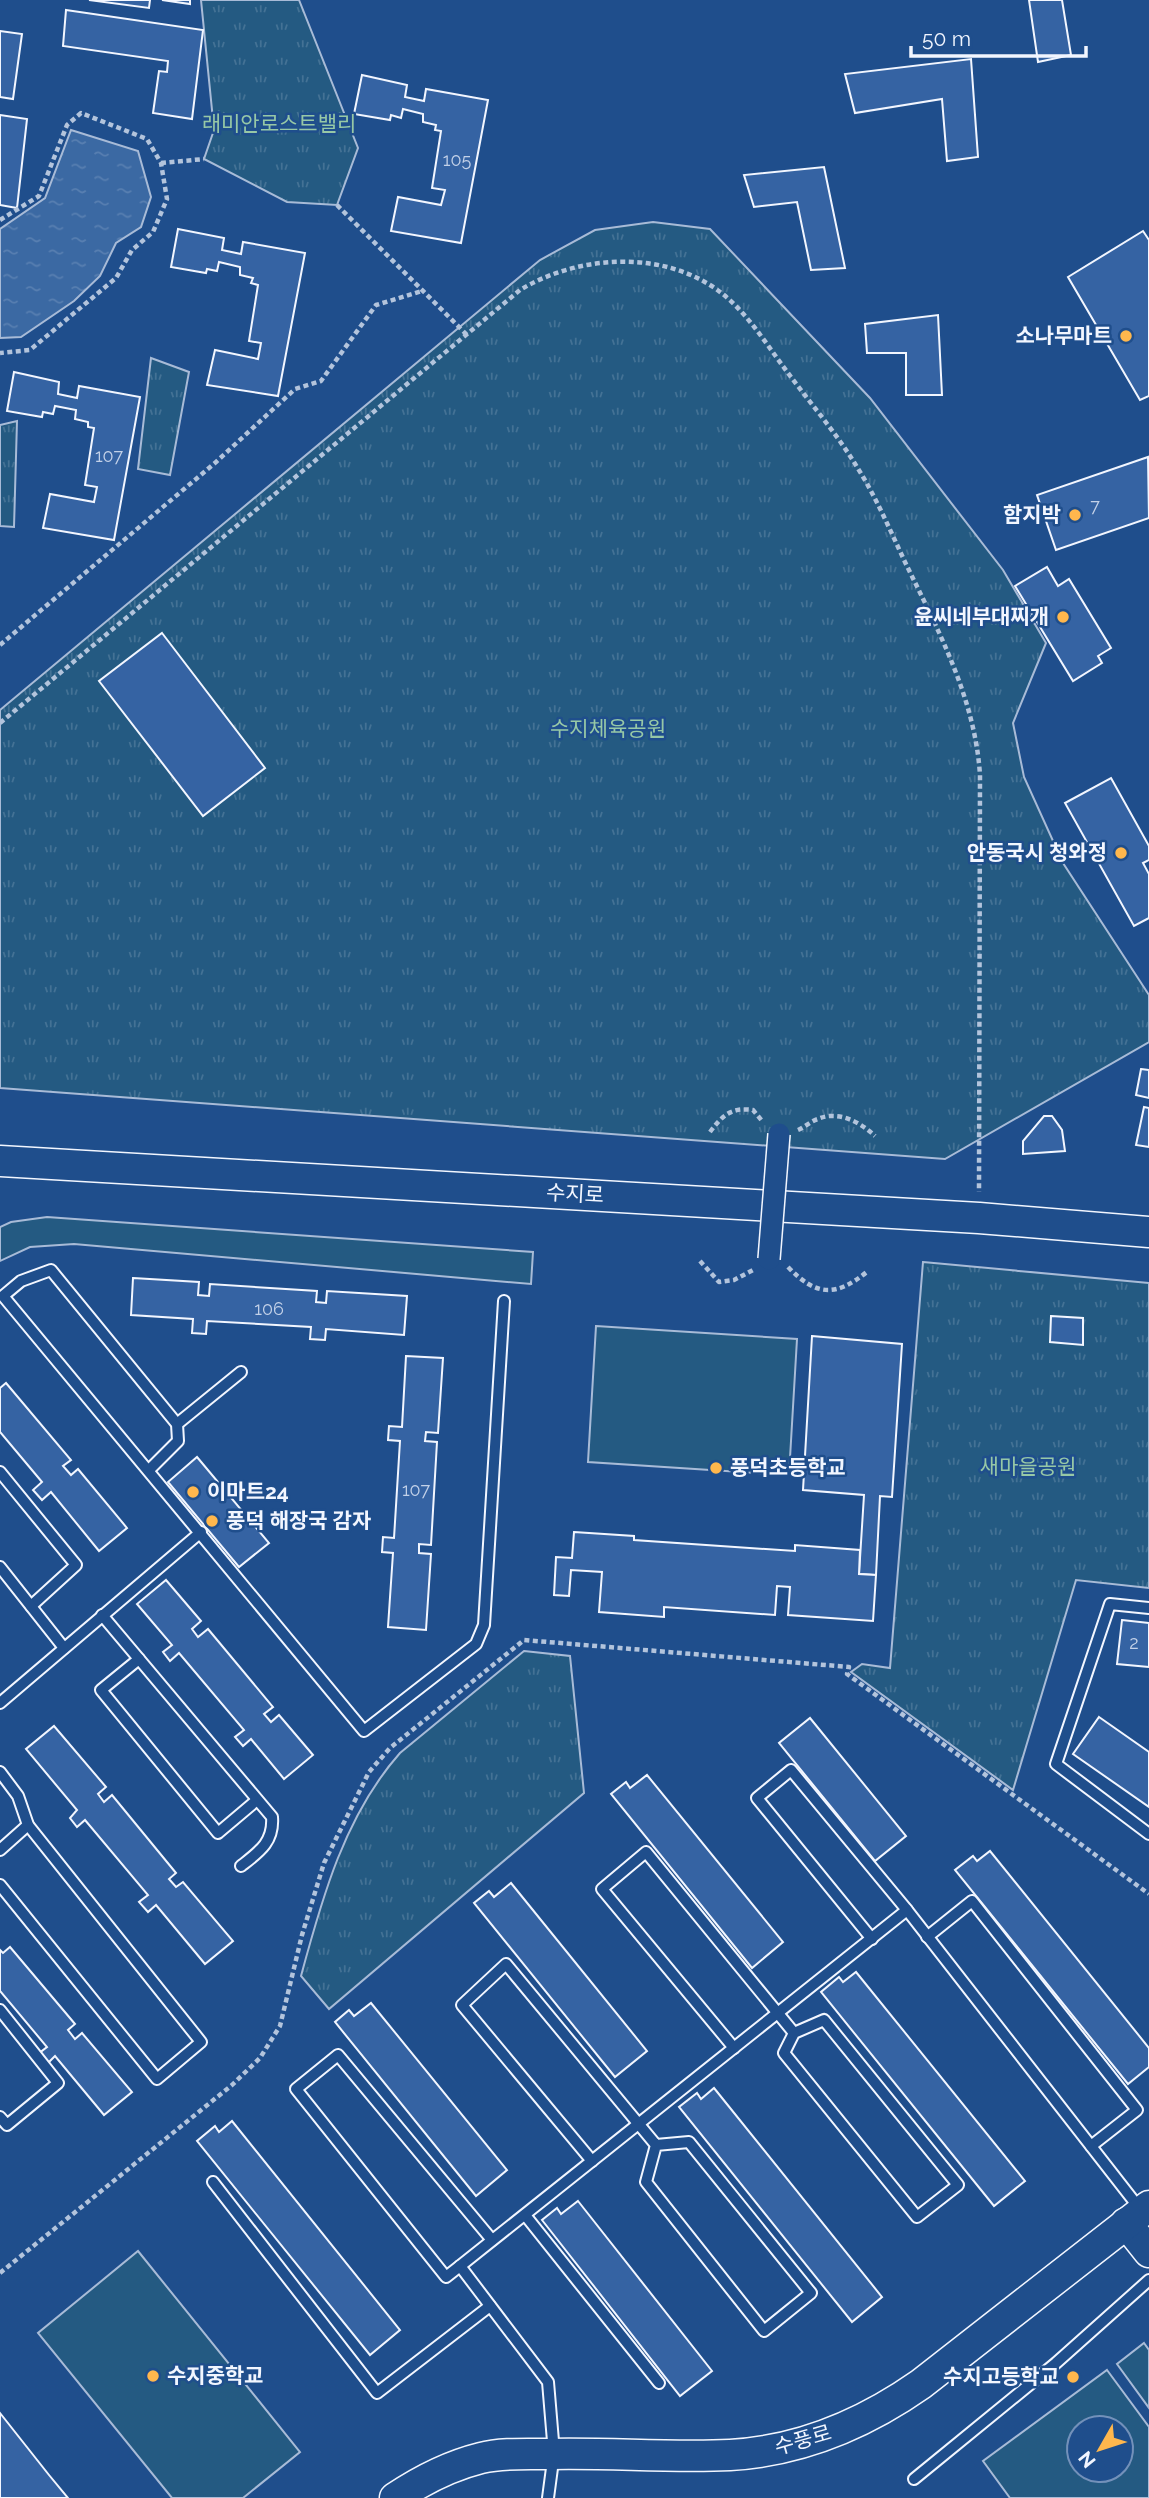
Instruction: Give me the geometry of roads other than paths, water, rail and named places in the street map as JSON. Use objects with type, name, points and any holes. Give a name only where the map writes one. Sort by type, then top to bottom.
[{"type":"main road","name":"수지로","points":[[0,1161],[979,1218],[1149,1232]]},
{"type":"main road","points":[[1139,2214],[1149,2252]]},
{"type":"main road","name":"수풍로","points":[[395,2498],[450,2467],[484,2457],[554,2454],[731,2455],[785,2448],[853,2425],[887,2407],[921,2384],[1139,2214]]},
{"type":"street","points":[[769,1259],[779,1134]]},
{"type":"lane","points":[[149,1470],[178,1441],[177,1424],[51,1270],[21,1282],[3,1296],[364,1731],[476,1644],[484,1625],[504,1301]]},
{"type":"lane","points":[[177,1424],[241,1373]]},
{"type":"lane","points":[[0,1472],[76,1565],[31,1606]]},
{"type":"lane","points":[[0,1703],[201,1532]]},
{"type":"lane","points":[[0,1567],[64,1648]]},
{"type":"lane","points":[[1149,1608],[1110,1604],[1056,1764],[1149,1833]]},
{"type":"lane","points":[[102,1615],[272,1817],[273,1832],[263,1848],[241,1866]]},
{"type":"lane","points":[[139,1659],[101,1690],[218,1833],[257,1800]]},
{"type":"lane","points":[[872,1939],[757,1798],[791,1770],[907,1910],[1091,2146],[1139,2214]]},
{"type":"lane","points":[[0,1772],[18,1796],[28,1825],[201,2042],[157,2079],[0,1885]]},
{"type":"lane","points":[[0,1850],[28,1825]]},
{"type":"lane","points":[[734,2048],[602,1889],[646,1852],[794,2033]]},
{"type":"lane","points":[[928,1937],[972,1901],[1137,2110],[1091,2146]]},
{"type":"lane","points":[[492,2240],[338,2055],[296,2089],[446,2277],[907,1910]]},
{"type":"lane","points":[[592,2161],[462,2004],[506,1964],[656,2145]]},
{"type":"lane","points":[[0,2010],[58,2083],[6,2125],[0,2117]]},
{"type":"lane","points":[[824,2020],[957,2185],[918,2217],[784,2053],[794,2033],[824,2020]]},
{"type":"lane","points":[[689,2142],[811,2293],[764,2331],[646,2182],[656,2145],[689,2142]]},
{"type":"lane","points":[[213,2182],[377,2393],[490,2306]]},
{"type":"lane","points":[[525,2215],[659,2383]]},
{"type":"lane","points":[[460,2266],[548,2382],[554,2454],[548,2498]]},
{"type":"lane","points":[[914,2479],[1056,2363],[1149,2280]]},
{"type":"water","points":[[71,130],[138,151],[151,197],[141,227],[116,243],[100,276],[74,301],[21,337],[0,338],[0,229],[45,198]]},
{"type":"place","name":"소나무마트","points":[[1126,336]]},
{"type":"place","name":"함지박","points":[[1075,515]]},
{"type":"place","name":"윤씨네부대찌개","points":[[1063,617]]},
{"type":"place","name":"안동국시 청와정","points":[[1121,853]]},
{"type":"place","name":"풍덕초등학교","points":[[716,1468]]},
{"type":"place","name":"이마트24","points":[[193,1492]]},
{"type":"place","name":"풍덕 해장국 감자","points":[[212,1521]]},
{"type":"place","name":"수지중학교","points":[[153,2376]]},
{"type":"place","name":"수지고등학교","points":[[1073,2377]]},
{"type":"park label","name":"래미안로스트밸리","points":[[279,124]]},
{"type":"park label","name":"수지체육공원","points":[[608,729]]},
{"type":"park label","name":"새마을공원","points":[[1028,1467]]}]
